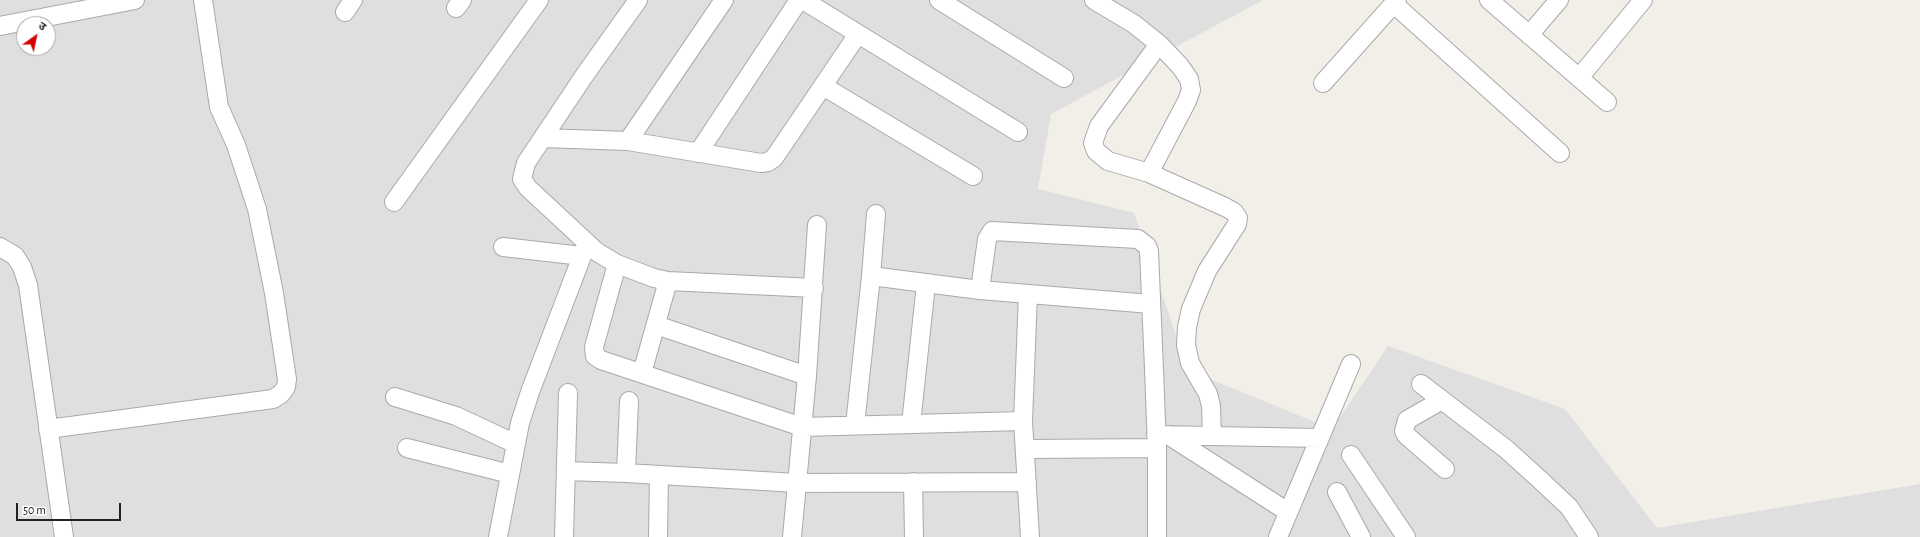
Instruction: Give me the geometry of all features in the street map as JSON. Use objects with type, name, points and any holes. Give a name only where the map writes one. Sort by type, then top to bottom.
[{"type":"street","points":[[0,26],[135,0]]},
{"type":"street","points":[[48,429],[273,399],[281,394],[286,387],[287,380],[274,293],[257,209],[236,145],[219,107],[203,0]]},
{"type":"street","points":[[394,202],[540,0]]},
{"type":"street","points":[[585,250],[569,226],[528,188],[522,179],[523,171],[526,163],[638,0]]},
{"type":"street","points":[[628,141],[724,0]]},
{"type":"street","points":[[698,153],[799,0]]},
{"type":"street","points":[[803,0],[1018,132]]},
{"type":"street","points":[[939,0],[1064,78]]},
{"type":"street","points":[[1094,0],[1134,24],[1159,44],[1180,66],[1189,79],[1191,90],[1187,101],[1149,173]]},
{"type":"street","points":[[1489,0],[1607,102]]},
{"type":"street","points":[[1529,35],[1559,0]]},
{"type":"street","points":[[1579,78],[1643,0]]},
{"type":"street","points":[[1323,83],[1395,2],[1560,153]]},
{"type":"street","points":[[543,138],[628,141],[761,163],[768,162],[774,158],[858,34]]},
{"type":"street","points":[[1159,44],[1100,126],[1093,143],[1096,151],[1108,161],[1149,173],[1226,207],[1234,212],[1238,218],[1237,224],[1210,264],[1191,309],[1186,345],[1190,363],[1208,394],[1211,406],[1212,436]]},
{"type":"street","points":[[823,86],[973,176]]},
{"type":"street","points":[[855,425],[876,214]]},
{"type":"street","points":[[792,537],[807,376],[817,225]]},
{"type":"street","points":[[980,290],[987,239],[992,231],[1138,239],[1143,241],[1149,251],[1160,440],[1157,537]]},
{"type":"street","points":[[0,247],[15,256],[22,268],[28,284],[64,537]]},
{"type":"street","points":[[504,247],[585,250],[597,252],[617,264],[668,281],[814,288]]},
{"type":"street","points":[[498,537],[516,444],[530,392],[585,250]]},
{"type":"street","points":[[617,264],[593,352],[595,356],[601,360],[802,427],[1023,421]]},
{"type":"street","points":[[871,276],[980,290],[1151,304]]},
{"type":"street","points":[[642,373],[668,281]]},
{"type":"street","points":[[911,424],[926,284]]},
{"type":"street","points":[[1028,294],[1023,421],[1030,537]]},
{"type":"street","points":[[656,325],[807,376]]},
{"type":"street","points":[[1278,537],[1350,364]]},
{"type":"street","points":[[1421,384],[1506,449],[1537,477],[1569,507],[1589,537]]},
{"type":"street","points":[[564,537],[568,393]]},
{"type":"street","points":[[394,397],[456,416],[516,444]]},
{"type":"street","points":[[1442,400],[1407,420],[1404,431],[1406,435],[1445,469]]},
{"type":"street","points":[[626,473],[629,401]]},
{"type":"street","points":[[1025,449],[1212,436],[1320,438]]},
{"type":"street","points":[[1160,440],[1288,512]]},
{"type":"street","points":[[407,448],[510,474]]},
{"type":"street","points":[[1352,455],[1406,537]]},
{"type":"street","points":[[566,471],[797,482],[1027,482]]},
{"type":"street","points":[[658,537],[659,475]]},
{"type":"street","points":[[913,482],[914,537]]},
{"type":"street","points":[[1337,492],[1361,537]]},
{"type":"shaded area","points":[[0,0],[1263,0],[1051,114],[1038,189],[1134,213],[1188,370],[1332,429],[1388,346],[1565,409],[1657,528],[1920,484],[1920,537],[0,537]]}]
